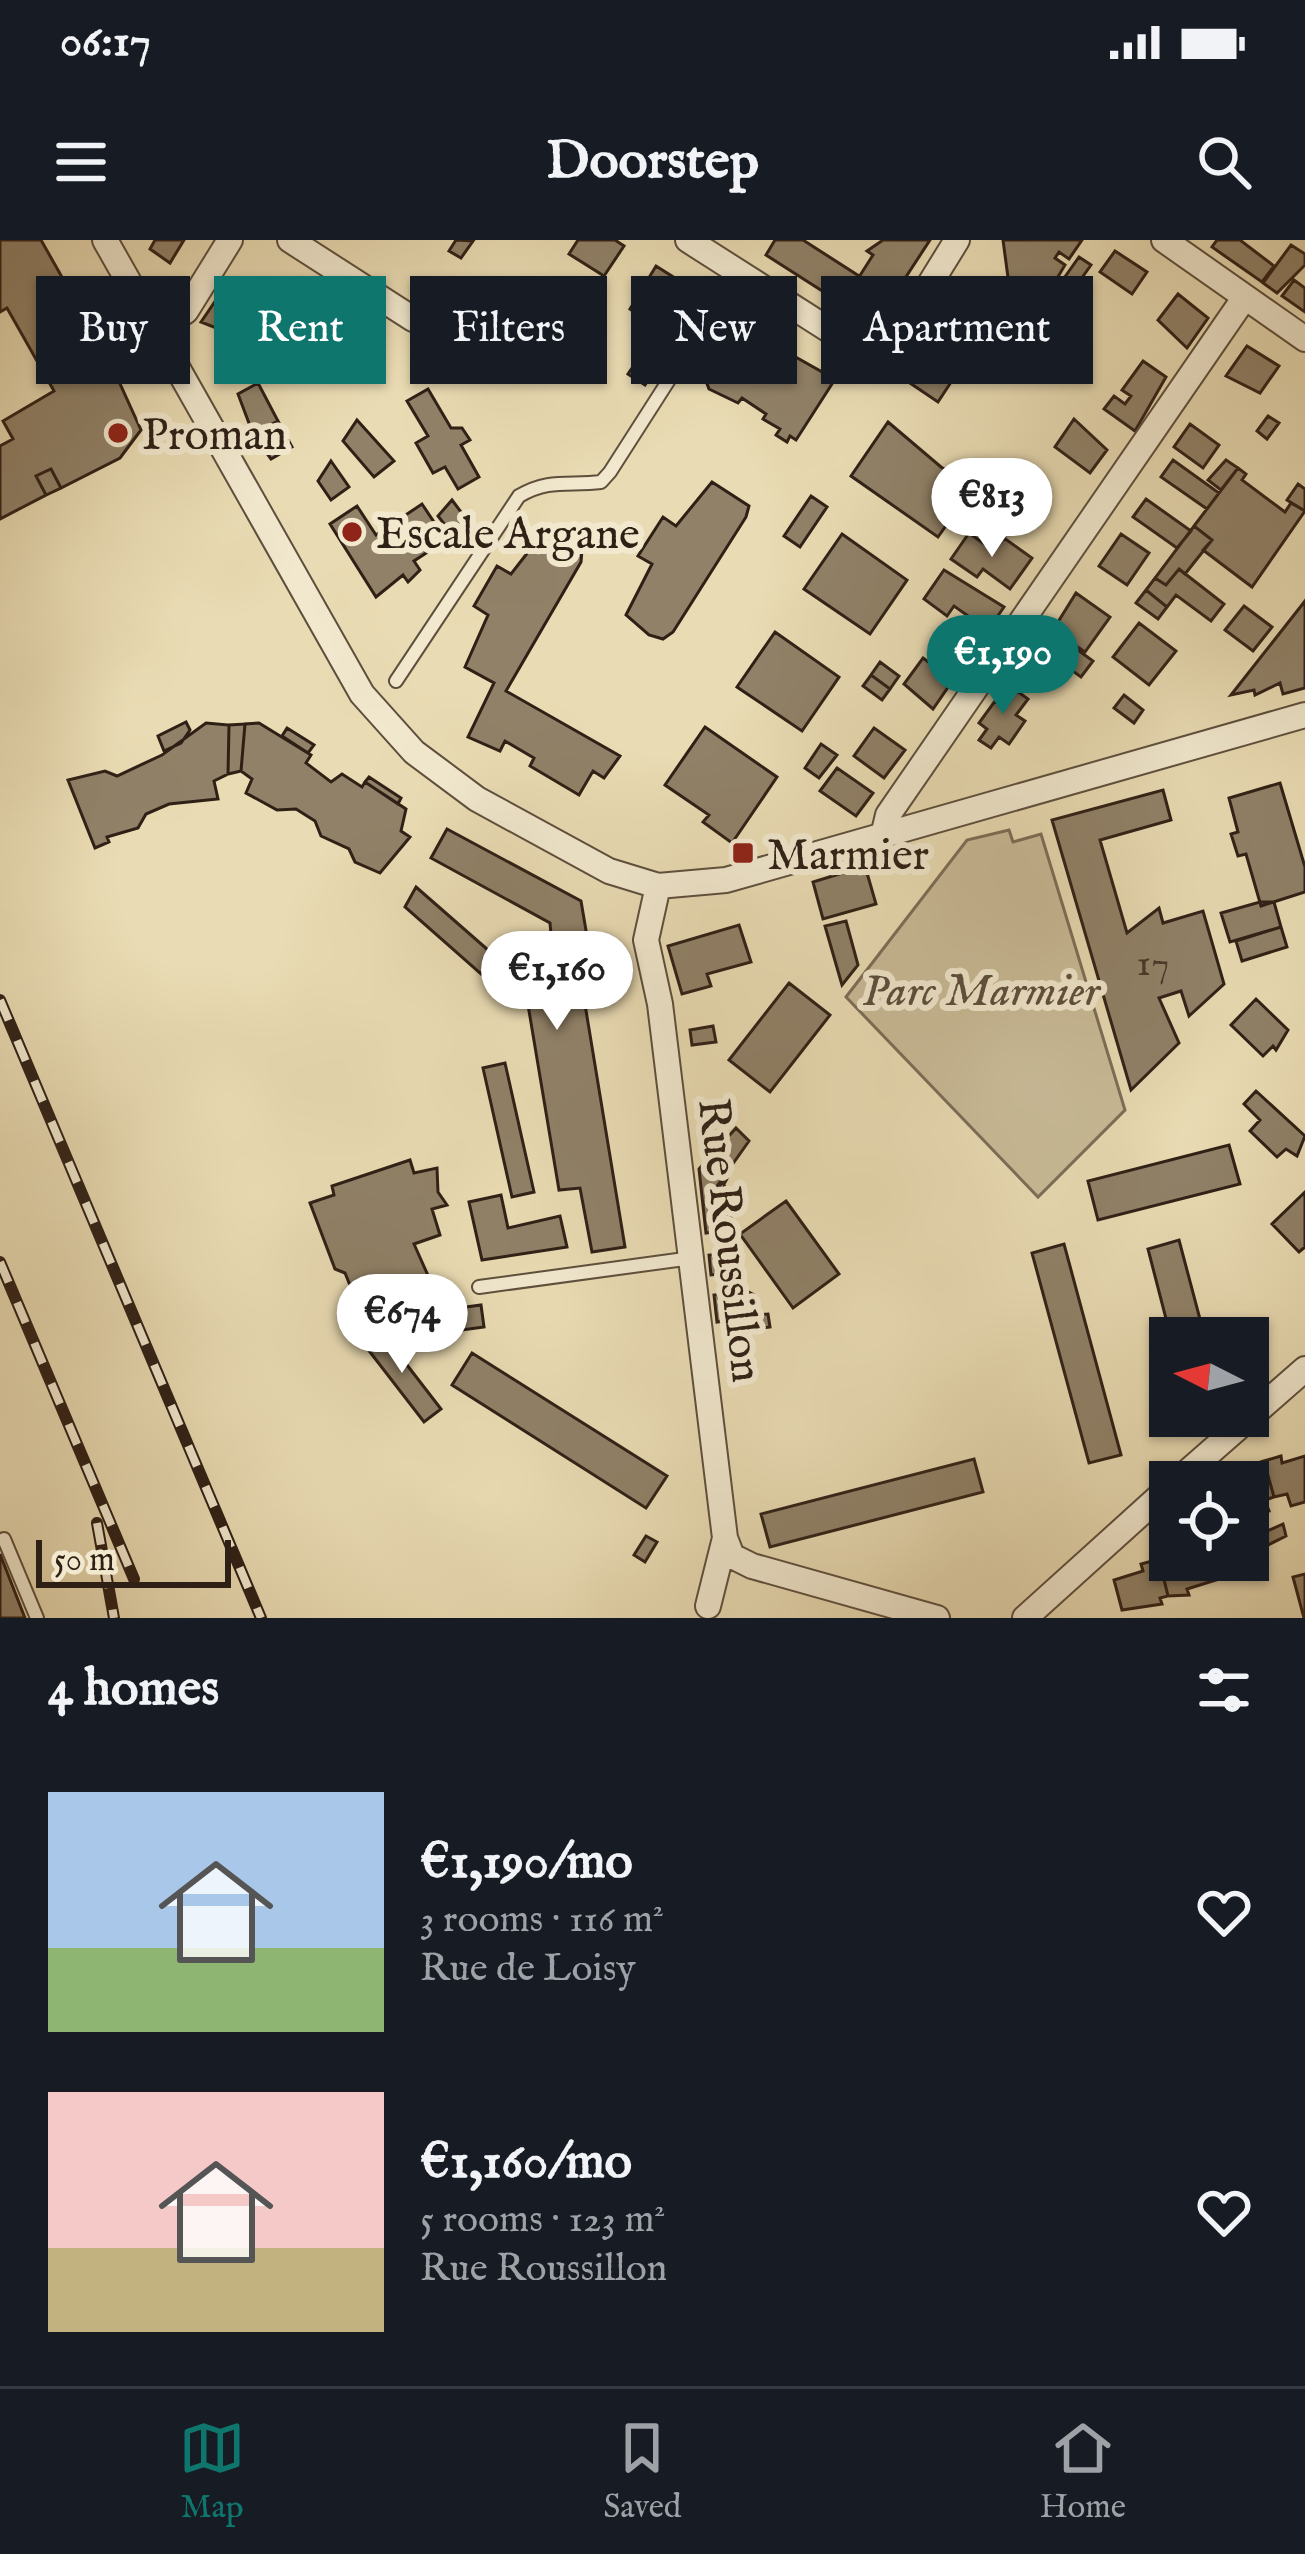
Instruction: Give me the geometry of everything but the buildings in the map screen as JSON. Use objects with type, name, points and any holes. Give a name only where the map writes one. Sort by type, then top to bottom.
[{"type":"street","points":[[105,240],[126,276]]},
{"type":"street","points":[[190,304],[230,240]]},
{"type":"street","points":[[290,240],[410,317]]},
{"type":"street","points":[[688,240],[880,363],[957,240]]},
{"type":"street","points":[[1164,240],[1305,339]]},
{"type":"street","points":[[884,836],[888,815],[1244,297]]},
{"type":"street","points":[[187,384],[313,613],[362,694],[400,736],[477,799],[609,871],[658,886],[726,880],[1305,715]]},
{"type":"street","name":"Rue Roussillon","points":[[658,886],[646,940],[660,1004],[725,1538],[707,1614]]},
{"type":"street","points":[[1200,1461],[1305,1369]]},
{"type":"street","points":[[1025,1618],[1149,1507]]},
{"type":"street","points":[[725,1538],[732,1556],[752,1566],[937,1618]]},
{"type":"lane","points":[[396,680],[519,496],[565,479],[602,482],[738,272]]},
{"type":"lane","points":[[479,1287],[693,1258]]},
{"type":"lane","points":[[4,1539],[37,1618]]},
{"type":"green space","name":"Parc Marmier","points":[[1009,830],[1013,842],[1041,834],[1125,1110],[1038,1197],[846,997],[967,840]]},
{"type":"railway","points":[[0,1000],[261,1618]]},
{"type":"railway","points":[[0,1262],[134,1579]]},
{"type":"railway","points":[[97,1523],[114,1618]]},
{"type":"place","name":"Proman","points":[[118,433]]},
{"type":"place","name":"Escale Argane","points":[[352,532]]},
{"type":"place","name":"Marmier","points":[[743,853]]}]
